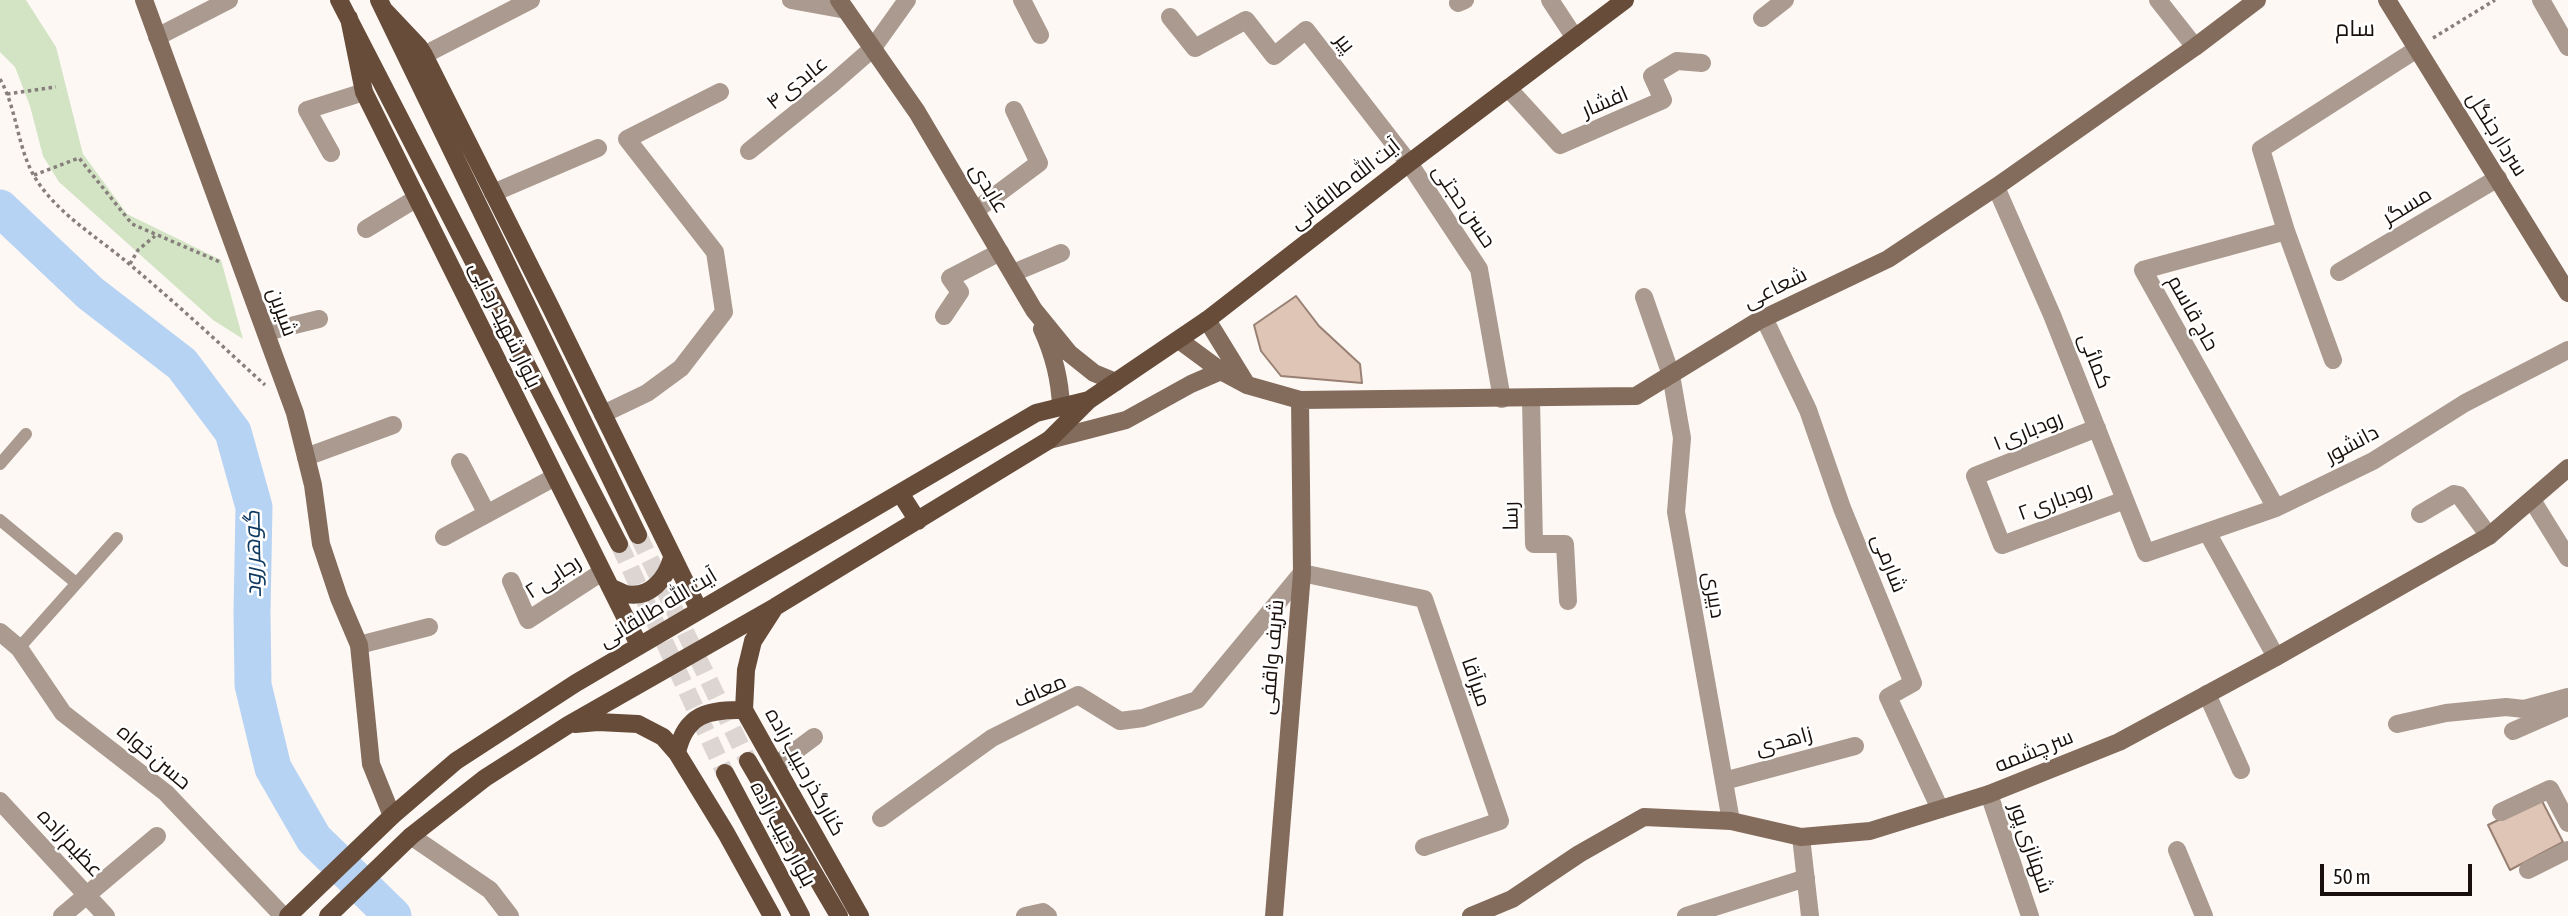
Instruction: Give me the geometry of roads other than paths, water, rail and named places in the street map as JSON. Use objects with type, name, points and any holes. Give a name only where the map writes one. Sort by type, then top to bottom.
[{"type":"main road","name":"بلوار شهید رجایی","points":[[339,0],[619,544]]},
{"type":"main road","name":"آیت الله طالقانی","points":[[328,916],[410,837],[485,778],[568,724],[775,607],[1049,440],[1090,400],[1207,320],[1625,0]]},
{"type":"main road","name":"بلوار شهید رجایی","points":[[382,6],[424,55],[699,610]]},
{"type":"main road","name":"بلوار شهید رجایی","points":[[382,6],[638,534]]},
{"type":"main road","name":"بلوار شهید رجایی","points":[[349,18],[364,92],[639,645]]},
{"type":"main road","name":"آیت الله طالقانی","points":[[286,916],[392,816],[456,761],[550,699],[1036,413],[1090,400]]},
{"type":"main road","points":[[900,493],[918,521]]},
{"type":"main road","points":[[606,579],[627,594],[648,590],[659,584],[667,574],[672,558]]},
{"type":"main road","name":"کنارگذر حبیب زاده","points":[[775,607],[753,641],[746,670],[744,710],[860,916]]},
{"type":"main road","points":[[677,753],[679,741],[688,725],[702,715],[719,709],[744,710]]},
{"type":"main road","points":[[568,724],[638,724],[663,737],[677,753],[726,833],[772,916]]},
{"type":"main road","name":"بلوار حبیب زاده","points":[[748,761],[839,916]]},
{"type":"main road","name":"بلوار حبیب زاده","points":[[725,773],[801,916]]},
{"type":"main road","points":[[392,816],[410,837]]},
{"type":"street","name":"شیرین","points":[[144,0],[295,413],[313,485],[321,544],[339,598],[359,645],[371,764],[392,816]]},
{"type":"street","points":[[157,37],[229,0]]},
{"type":"street","points":[[424,55],[531,0]]},
{"type":"street","points":[[790,0],[842,5]]},
{"type":"street","name":"عابدی ۴","points":[[749,150],[832,85],[872,49],[906,0]]},
{"type":"street","points":[[1022,0],[1040,35]]},
{"type":"street","points":[[1550,0],[1575,38]]},
{"type":"street","points":[[1762,18],[1785,0]]},
{"type":"street","points":[[2158,0],[2195,47]]},
{"type":"street","name":"شعاعی","points":[[1179,340],[1221,371],[1247,385],[1300,400],[1636,396],[1764,318],[1888,259],[1996,187],[2257,0]]},
{"type":"street","name":"سردار جنگل","points":[[2387,0],[2565,281]]},
{"type":"street","points":[[2541,0],[2568,47]]},
{"type":"street","name":"عابدی","points":[[842,5],[917,112],[1034,310],[1069,353],[1094,373],[1116,382]]},
{"type":"street","name":"پیر","points":[[1170,17],[1195,48],[1245,20],[1275,56],[1306,30],[1409,163]]},
{"type":"street","points":[[2333,360],[2286,232],[2261,149],[2417,49]]},
{"type":"street","name":"افشار","points":[[1508,88],[1560,145],[1664,100],[1652,76],[1677,61],[1702,62]]},
{"type":"street","points":[[331,153],[307,110],[364,92]]},
{"type":"street","points":[[603,414],[647,393],[681,368],[724,312],[715,252],[627,139],[720,92]]},
{"type":"street","points":[[976,211],[1039,163],[1014,110]]},
{"type":"street","points":[[493,193],[598,148]]},
{"type":"street","name":"حسن حجتی","points":[[1409,163],[1479,269],[1502,399]]},
{"type":"street","name":"مسگر","points":[[2339,272],[2498,178]]},
{"type":"street","name":"کمائی","points":[[1996,187],[2052,315],[2146,554]]},
{"type":"street","points":[[366,229],[417,198]]},
{"type":"street","name":"حاج قاسم","points":[[2276,508],[2143,270],[2286,232]]},
{"type":"street","points":[[944,316],[960,292],[950,278],[1000,252]]},
{"type":"street","points":[[1013,273],[1061,253]]},
{"type":"street","name":"دبیری","points":[[1644,297],[1671,375],[1682,438],[1676,512],[1731,821]]},
{"type":"street","points":[[1034,310],[1056,365],[1061,407]]},
{"type":"street","name":"شارمی","points":[[1764,318],[1808,411],[1842,508],[1913,683],[1888,697],[1940,809]]},
{"type":"street","points":[[266,332],[319,319]]},
{"type":"street","points":[[1207,320],[1247,385]]},
{"type":"street","name":"دانشور","points":[[2146,554],[2276,508],[2373,461],[2465,403],[2568,350]]},
{"type":"street","points":[[1049,440],[1125,421],[1191,384],[1221,371]]},
{"type":"street","name":"رسا","points":[[1531,399],[1534,544],[1566,544],[1568,601]]},
{"type":"street","name":"شریف واقفی","points":[[1272,915],[1302,573],[1300,400]]},
{"type":"street","points":[[306,457],[393,425]]},
{"type":"street","name":"رودباری ۱","points":[[2002,545],[1975,476],[2097,428]]},
{"type":"street","points":[[460,462],[487,514]]},
{"type":"street","name":"سر چشمه","points":[[1471,916],[1512,899],[1578,854],[1644,817],[1731,821],[1801,837],[1870,831],[1989,794],[2119,743],[2489,536],[2568,468]]},
{"type":"street","points":[[444,537],[555,477]]},
{"type":"street","points":[[2420,514],[2454,494],[2459,495],[2489,536]]},
{"type":"street","name":"رودباری ۲","points":[[2002,545],[2125,500]]},
{"type":"street","points":[[2532,500],[2568,558]]},
{"type":"street","points":[[2207,532],[2276,657]]},
{"type":"street","name":"معاف","points":[[881,818],[992,738],[1079,695],[1120,721],[1143,718],[1198,700],[1302,573]]},
{"type":"street","name":"میرآقا","points":[[1302,573],[1424,599],[1500,821],[1424,848]]},
{"type":"street","name":"رجایی ۲","points":[[511,581],[528,620],[606,579]]},
{"type":"street","points":[[359,645],[429,627]]},
{"type":"street","name":"حسن خواه","points":[[0,632],[19,648],[63,713],[166,793],[286,916]]},
{"type":"street","points":[[2207,694],[2241,770]]},
{"type":"street","points":[[2397,724],[2446,713],[2506,707],[2525,709],[2568,697]]},
{"type":"street","points":[[2512,731],[2568,707]]},
{"type":"street","points":[[775,766],[814,737]]},
{"type":"street","name":"زاهدی","points":[[1724,781],[1856,746]]},
{"type":"street","points":[[2501,812],[2550,789],[2568,823]]},
{"type":"street","name":"شهنازی پور","points":[[1989,794],[2030,916]]},
{"type":"street","name":"عظیم زاده","points":[[0,801],[106,916]]},
{"type":"street","points":[[62,916],[157,836]]},
{"type":"street","points":[[410,837],[490,890],[510,916]]},
{"type":"street","points":[[1801,837],[1810,916]]},
{"type":"street","points":[[2177,850],[2204,916]]},
{"type":"street","points":[[2528,870],[2568,850]]},
{"type":"street","points":[[1686,916],[1806,878]]},
{"type":"street","points":[[1025,916],[1043,912],[1048,916]]},
{"type":"lane","points":[[0,464],[26,434]]},
{"type":"lane","points":[[0,520],[76,583]]},
{"type":"lane","points":[[19,648],[117,538]]},
{"type":"waterway","name":"گوهر رود","points":[[0,208],[90,293],[182,364],[233,432],[254,507],[253,685],[273,768],[314,839],[393,916]]},
{"type":"tunnel","points":[[638,535],[748,761]]},
{"type":"tunnel","points":[[619,544],[725,773]]},
{"type":"district","name":"سام","points":[[2355,29]]}]
